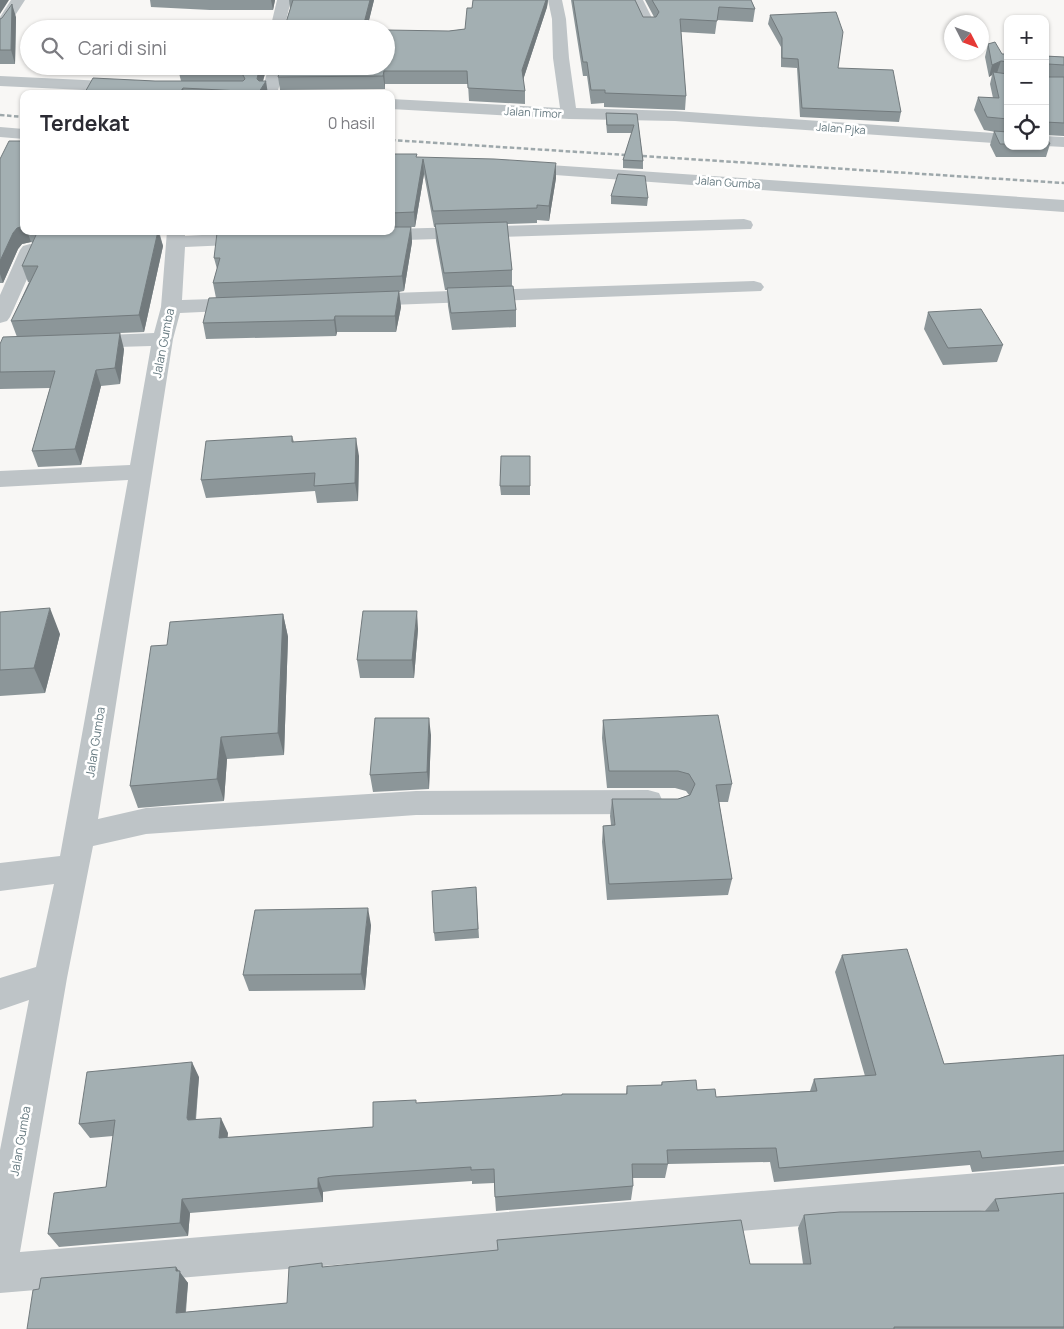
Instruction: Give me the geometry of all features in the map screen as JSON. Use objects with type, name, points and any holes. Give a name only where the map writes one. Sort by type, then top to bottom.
[{"type":"street","points":[[0,28],[18,0]]},
{"type":"street","points":[[279,20],[284,0]]},
{"type":"street","points":[[555,0],[559,19],[561,58],[569,114]]},
{"type":"street","points":[[636,0],[648,26]]},
{"type":"street","points":[[270,90],[274,75]]},
{"type":"street","points":[[0,81],[140,88]]},
{"type":"street","name":"Jalan Timor","points":[[395,104],[569,114],[675,116]]},
{"type":"street","name":"Jalan Pjka","points":[[675,116],[1004,139]]},
{"type":"street","points":[[0,132],[20,134]]},
{"type":"street","points":[[1049,141],[1064,142]]},
{"type":"street","name":"Jalan Gumba","points":[[506,167],[972,198],[1064,206]]},
{"type":"street","points":[[395,234],[744,225]]},
{"type":"street","points":[[175,237],[269,238]]},
{"type":"street","name":"Jalan Gumba","points":[[0,1252],[50,978],[80,836],[163,339],[172,307],[175,237]]},
{"type":"street","points":[[0,316],[30,250]]},
{"type":"street","points":[[339,301],[754,287]]},
{"type":"street","points":[[172,307],[260,304]]},
{"type":"street","points":[[67,343],[163,339]]},
{"type":"street","points":[[0,478],[140,472]]},
{"type":"street","points":[[80,836],[146,822],[416,803],[675,802]]},
{"type":"street","points":[[0,877],[73,868]]},
{"type":"street","points":[[0,994],[50,978]]},
{"type":"street","points":[[0,1273],[1064,1184]]},
{"type":"building","points":[[293,0],[370,0],[365,20],[287,20]]},
{"type":"building","points":[[473,0],[546,0],[522,70],[525,91],[468,88],[467,71],[395,71],[395,30],[449,31],[465,29],[467,8],[472,8]]},
{"type":"building","points":[[573,0],[635,0],[643,17],[656,17],[659,12],[652,0],[751,0],[755,9],[719,7],[717,21],[680,19],[686,96],[605,93],[605,90],[591,90],[587,62],[583,62]]},
{"type":"building","points":[[12,4],[11,50],[0,50],[0,19]]},
{"type":"building","points":[[836,12],[843,32],[838,68],[893,70],[901,112],[802,108],[798,59],[782,58],[782,38],[770,15]]},
{"type":"building","points":[[995,42],[1002,54],[1004,54],[1004,61],[992,65],[989,44]]},
{"type":"building","points":[[1049,56],[1064,57],[1064,65],[1049,64]]},
{"type":"building","points":[[993,72],[1004,73],[1004,119],[987,117],[978,97],[999,98]]},
{"type":"building","points":[[243,75],[258,75],[257,79],[259,81],[266,81],[260,90],[183,88],[182,90],[86,90],[93,78],[155,81],[243,81],[245,79]]},
{"type":"building","points":[[279,75],[383,75],[383,76],[278,77]]},
{"type":"building","points":[[1049,77],[1064,77],[1064,123],[1049,122]]},
{"type":"building","points":[[606,113],[637,114],[643,161],[623,160],[634,125],[607,125]]},
{"type":"building","points":[[994,131],[1004,132],[1004,144],[1000,144]]},
{"type":"building","points":[[9,141],[20,141],[20,227],[13,233],[0,261],[0,159]]},
{"type":"building","points":[[395,154],[417,154],[416,157],[556,163],[549,206],[537,205],[537,208],[433,211],[423,159],[414,212],[395,213]]},
{"type":"building","points":[[618,174],[645,176],[648,198],[611,196]]},
{"type":"building","points":[[507,222],[512,270],[444,273],[435,224]]},
{"type":"building","points":[[395,227],[411,227],[402,276],[213,283],[220,258],[214,258],[217,235],[395,235]]},
{"type":"building","points":[[36,235],[157,235],[139,315],[11,321],[38,266],[22,266]]},
{"type":"building","points":[[513,286],[516,310],[451,313],[447,288]]},
{"type":"building","points":[[399,291],[395,316],[335,316],[334,320],[203,323],[209,298]]},
{"type":"building","points":[[981,309],[1003,345],[948,348],[928,312]]},
{"type":"building","points":[[120,333],[115,368],[96,370],[75,449],[32,451],[55,371],[0,372],[0,344],[3,337]]},
{"type":"building","points":[[292,436],[292,442],[356,438],[355,483],[314,486],[315,473],[201,480],[206,441]]},
{"type":"building","points":[[501,456],[530,456],[530,486],[500,486]]},
{"type":"building","points":[[50,608],[34,668],[0,670],[0,612]]},
{"type":"building","points":[[363,611],[417,611],[412,660],[357,660]]},
{"type":"building","points":[[283,614],[278,733],[221,737],[217,779],[130,786],[151,646],[167,645],[170,622]]},
{"type":"building","points":[[718,715],[732,784],[716,785],[732,879],[609,884],[603,826],[615,825],[612,799],[678,799],[690,795],[695,784],[689,774],[678,771],[609,771],[603,720]]},
{"type":"building","points":[[375,718],[429,718],[427,772],[370,775]]},
{"type":"building","points":[[476,887],[478,929],[434,933],[432,891]]},
{"type":"building","points":[[368,908],[361,974],[243,975],[255,910]]},
{"type":"building","points":[[907,949],[944,1064],[1064,1055],[1064,1151],[982,1158],[980,1151],[779,1168],[776,1148],[667,1150],[668,1164],[632,1164],[633,1186],[495,1197],[494,1169],[471,1170],[471,1167],[332,1176],[318,1178],[318,1188],[182,1199],[180,1223],[48,1234],[54,1193],[106,1187],[115,1120],[79,1124],[87,1072],[192,1062],[187,1118],[188,1120],[221,1118],[219,1138],[373,1127],[373,1102],[416,1100],[416,1103],[562,1094],[627,1094],[627,1086],[662,1085],[662,1082],[696,1080],[697,1090],[715,1089],[716,1097],[817,1091],[814,1079],[876,1075],[842,955]]},
{"type":"building","points":[[1064,1193],[1064,1327],[894,1327],[894,1329],[27,1329],[33,1290],[39,1289],[41,1278],[176,1267],[176,1271],[180,1271],[176,1313],[287,1303],[289,1267],[322,1263],[322,1267],[498,1250],[497,1240],[741,1220],[750,1264],[811,1264],[804,1215],[840,1212],[999,1211],[995,1199]]},
{"type":"railway","points":[[0,115],[20,117]]},
{"type":"railway","points":[[395,140],[1064,183]]}]
